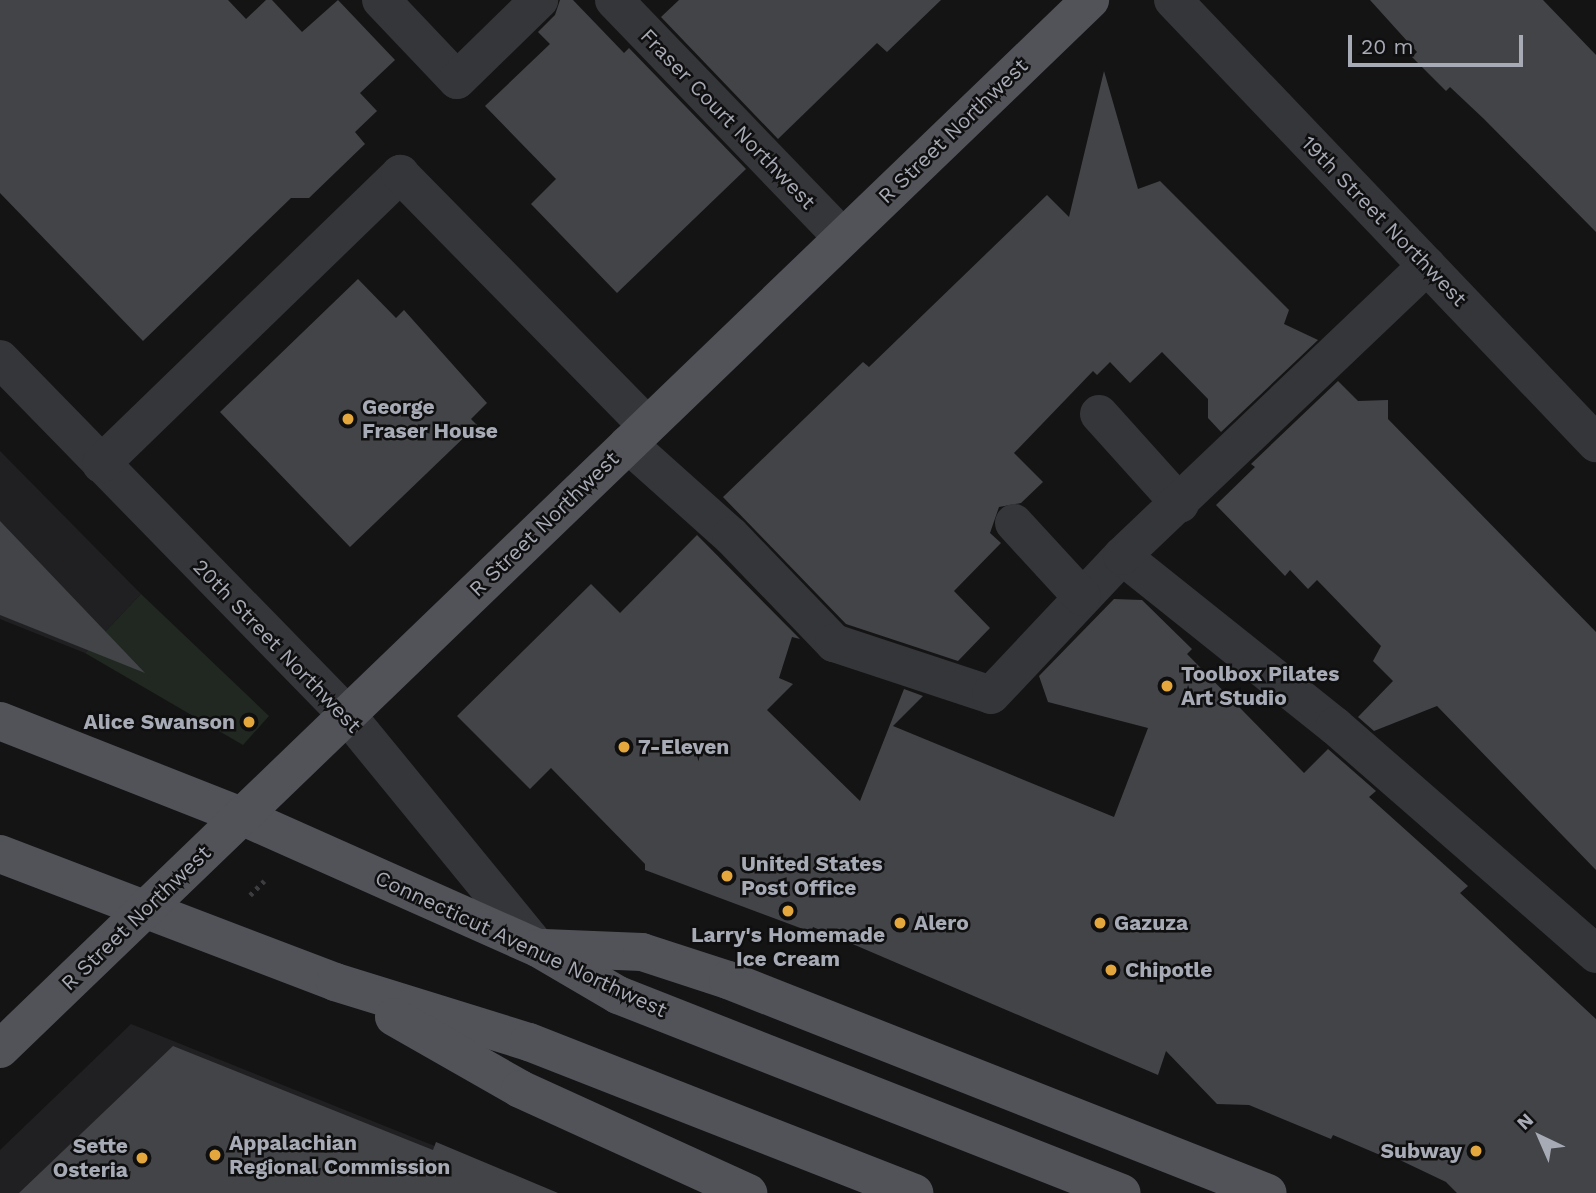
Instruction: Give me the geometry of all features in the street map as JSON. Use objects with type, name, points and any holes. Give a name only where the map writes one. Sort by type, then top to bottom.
[{"type":"main road","name":"R Street Northwest","points":[[0,1049],[1090,0]]},
{"type":"main road","name":"Connecticut Avenue Northwest","points":[[0,721],[241,816],[538,948],[618,995],[1122,1193]]},
{"type":"main road","points":[[0,854],[335,982],[530,1042],[915,1193]]},
{"type":"main road","points":[[538,948],[642,952],[728,980],[1268,1193]]},
{"type":"main road","points":[[335,982],[520,1089],[748,1193]]},
{"type":"street","points":[[380,0],[457,80],[539,0]]},
{"type":"street","name":"Fraser Court Northwest","points":[[614,0],[842,238]]},
{"type":"street","name":"19th Street Northwest","points":[[1173,0],[1596,443]]},
{"type":"street","points":[[101,464],[400,174],[730,536],[834,643],[991,695],[1122,556],[1180,504],[1427,266]]},
{"type":"street","name":"20th Street Northwest","points":[[0,359],[347,715],[538,948]]},
{"type":"street","points":[[1099,414],[1180,504]]},
{"type":"street","points":[[1014,523],[1082,597]]},
{"type":"street","points":[[1122,556],[1335,726],[1596,954]]},
{"type":"path","points":[[247,898],[267,878]]},
{"type":"shaded area","points":[[0,451],[141,594],[85,653],[0,619]]},
{"type":"shaded area","points":[[141,594],[269,716],[243,745],[85,653]]},
{"type":"shaded area","points":[[131,1024],[552,1193],[0,1193],[0,1150]]},
{"type":"building","points":[[0,0],[228,0],[246,19],[266,0],[272,0],[302,32],[338,0],[395,60],[360,93],[377,111],[355,132],[365,144],[309,198],[291,198],[143,341],[0,193]]},
{"type":"building","points":[[560,0],[573,0],[624,53],[629,48],[746,169],[617,293],[531,204],[556,179],[485,106],[550,44],[538,32],[555,15]]},
{"type":"building","points":[[679,0],[941,0],[887,52],[877,43],[778,139],[661,17]]},
{"type":"building","points":[[1370,0],[1543,0],[1596,55],[1596,232],[1484,119],[1450,87],[1446,91],[1412,57],[1417,52]]},
{"type":"building","points":[[1104,71],[1138,189],[1160,181],[1289,310],[1284,324],[1318,340],[1221,432],[1208,418],[1208,399],[1162,352],[1130,383],[1110,362],[1097,375],[1093,371],[1014,453],[1043,482],[1021,503],[999,507],[990,533],[1001,543],[954,591],[990,628],[958,661],[846,624],[723,497],[863,362],[869,367],[1047,195],[1069,217]]},
{"type":"building","name":"George Fraser House","points":[[358,279],[396,318],[404,310],[487,403],[471,419],[477,425],[350,547],[220,412]]},
{"type":"building","points":[[1338,381],[1358,401],[1388,400],[1388,419],[1596,632],[1596,870],[1437,706],[1374,731],[1358,717],[1393,681],[1373,661],[1381,646],[1317,580],[1308,589],[1290,570],[1285,576],[1216,505],[1255,467],[1251,464]]},
{"type":"building","points":[[0,521],[145,673],[0,615]]},
{"type":"building","points":[[697,535],[800,639],[792,637],[779,678],[793,684],[767,710],[860,801],[904,689],[923,696],[893,726],[1114,817],[1148,728],[1048,702],[1039,676],[1114,599],[1142,600],[1192,649],[1187,654],[1304,773],[1328,749],[1376,791],[1369,797],[1468,886],[1460,893],[1596,1019],[1596,1193],[1457,1193],[1446,1182],[1381,1151],[1380,1155],[1333,1135],[1331,1139],[1249,1105],[1217,1104],[1166,1051],[1158,1075],[813,927],[811,932],[645,870],[645,864],[551,768],[530,789],[457,716],[591,584],[620,613]]},
{"type":"building","points":[[173,1046],[433,1150],[436,1142],[558,1193],[19,1193]]},
{"type":"place","name":"George Fraser House","points":[[348,419]]},
{"type":"place","name":"Toolbox Pilates Art Studio","points":[[1167,686]]},
{"type":"place","name":"Alice Swanson","points":[[249,722]]},
{"type":"place","name":"7-Eleven","points":[[624,747]]},
{"type":"place","name":"United States Post Office","points":[[727,876]]},
{"type":"place","name":"Larry's Homemade Ice Cream","points":[[788,911]]},
{"type":"place","name":"Alero","points":[[900,923]]},
{"type":"place","name":"Gazuza","points":[[1100,923]]},
{"type":"place","name":"Chipotle","points":[[1111,970]]},
{"type":"place","name":"Subway","points":[[1476,1151]]},
{"type":"place","name":"Appalachian Regional Commission","points":[[215,1155]]},
{"type":"place","name":"Sette Osteria","points":[[142,1158]]}]
